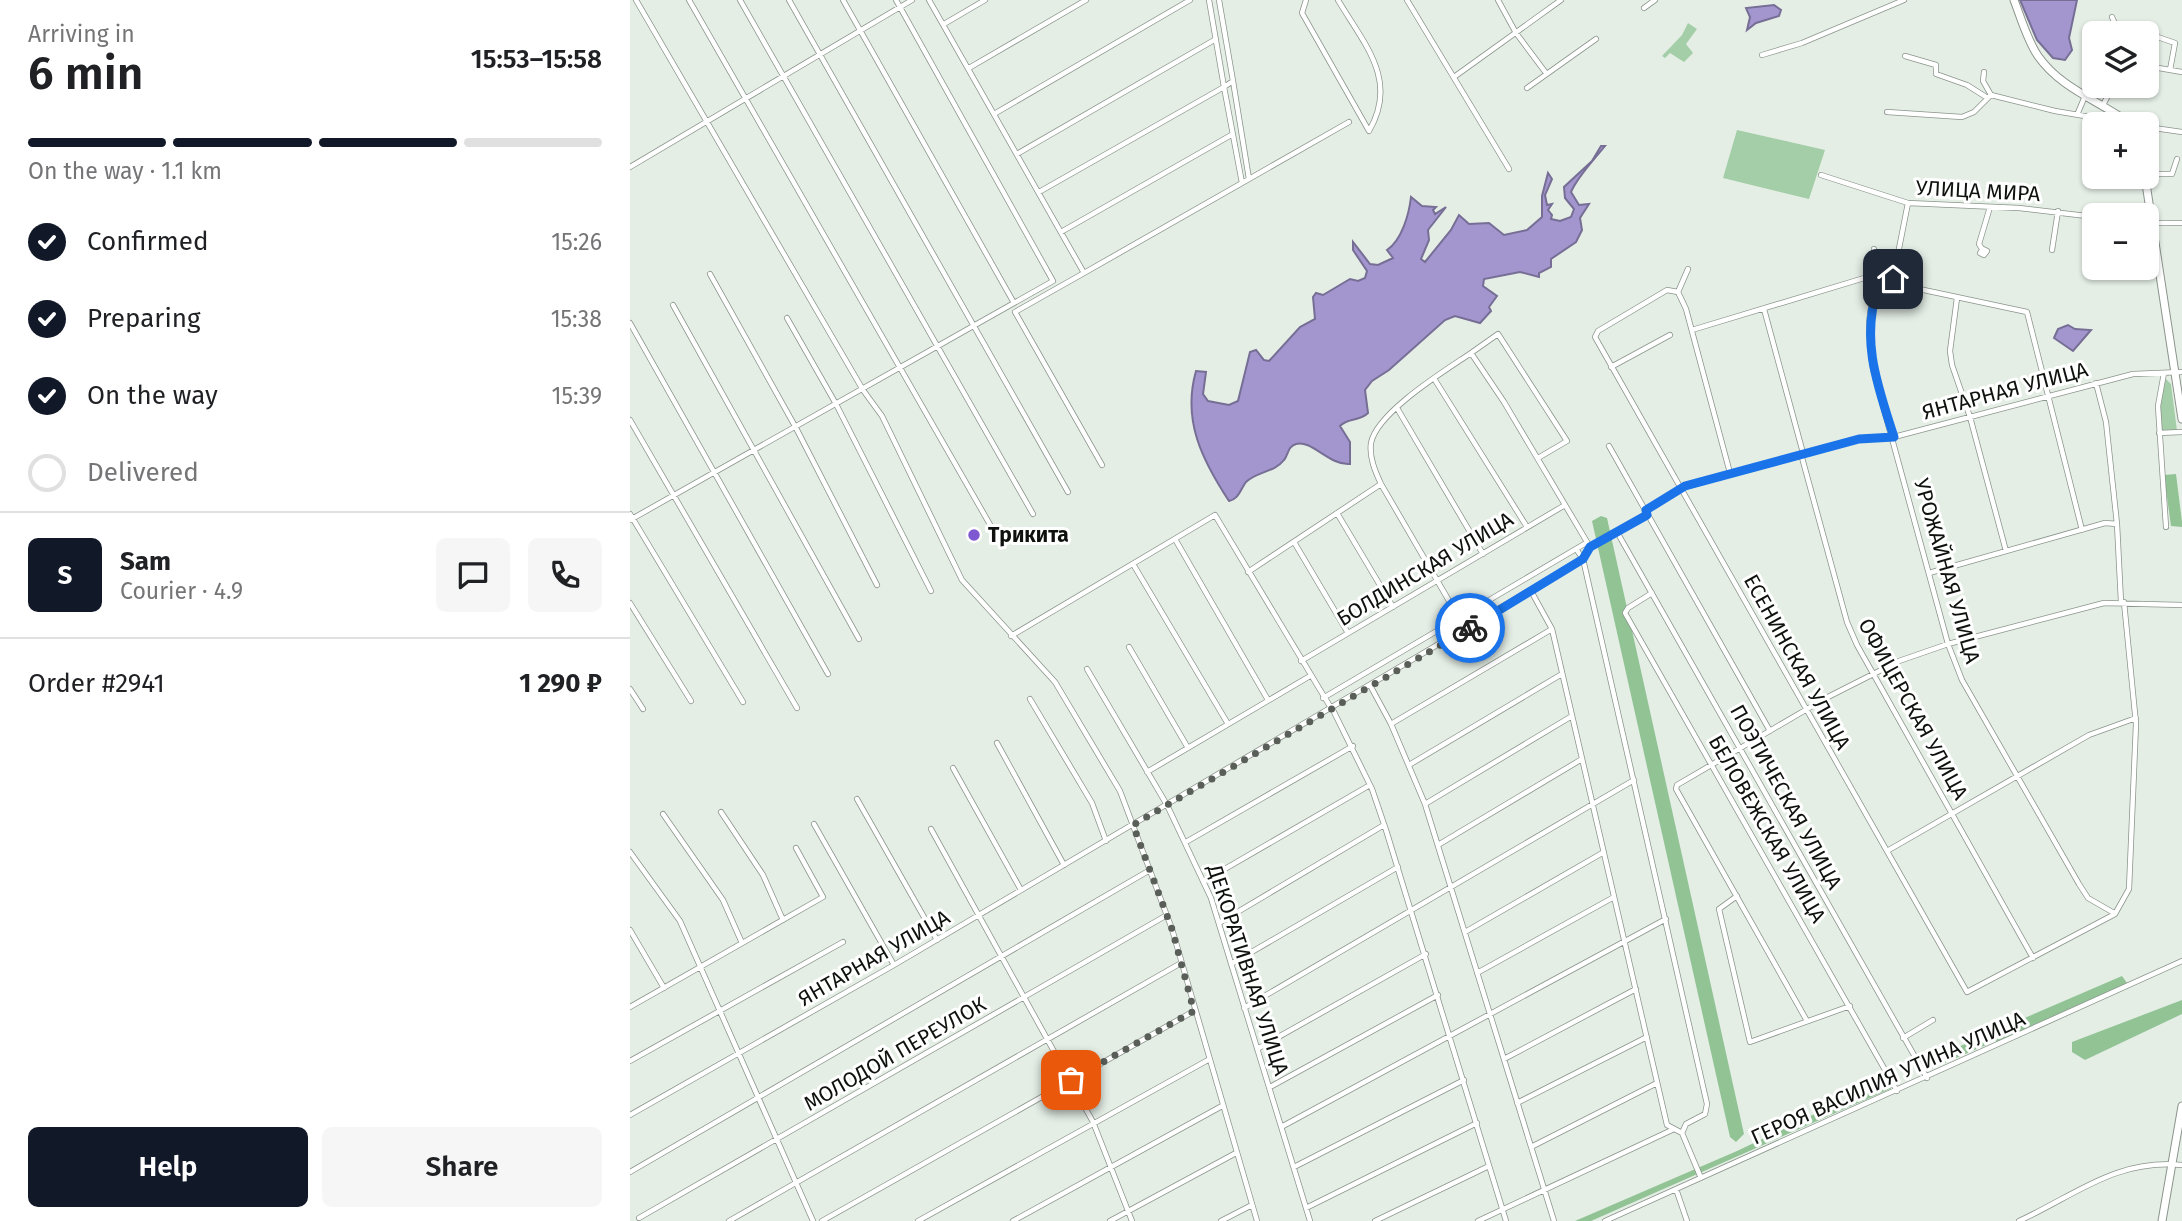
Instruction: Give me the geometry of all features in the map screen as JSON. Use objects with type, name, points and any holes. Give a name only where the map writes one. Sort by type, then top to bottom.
[{"type":"street","points":[[636,0],[863,390],[882,416],[962,580],[1055,682],[1120,791],[1167,915],[1257,1221]]},
{"type":"street","points":[[689,0],[1000,542]]},
{"type":"street","points":[[740,0],[1033,514]]},
{"type":"street","points":[[789,0],[1068,492]]},
{"type":"street","points":[[843,0],[1014,303]]},
{"type":"street","points":[[743,702],[631,518],[796,428],[1053,281],[896,0]]},
{"type":"street","points":[[630,167],[705,120],[912,0]]},
{"type":"street","points":[[929,0],[1084,273]]},
{"type":"street","points":[[943,24],[985,0]]},
{"type":"street","points":[[969,68],[1086,0]]},
{"type":"street","points":[[995,114],[1190,0]]},
{"type":"street","points":[[1209,0],[1242,183]]},
{"type":"street","points":[[1219,0],[1249,179]]},
{"type":"street","points":[[1306,0],[1302,13],[1369,131],[1379,115],[1383,94],[1379,71],[1338,0]]},
{"type":"street","points":[[1407,0],[1509,169]]},
{"type":"street","points":[[1498,0],[1516,33],[1546,73]]},
{"type":"street","points":[[1454,77],[1561,0]]},
{"type":"street","points":[[1644,8],[1655,0]]},
{"type":"street","points":[[1762,55],[1802,43],[1904,0]]},
{"type":"street","points":[[2014,0],[2037,55],[2057,77],[2082,94]]},
{"type":"street","points":[[2112,17],[2114,21]]},
{"type":"street","points":[[2159,37],[2175,43],[2171,70]]},
{"type":"street","points":[[1017,154],[1216,38]]},
{"type":"street","points":[[1527,88],[1596,39]]},
{"type":"street","points":[[1905,56],[1936,65],[1936,74],[1989,96],[2082,116]]},
{"type":"street","points":[[2159,68],[2182,72]]},
{"type":"street","points":[[1984,72],[1983,81],[1989,96]]},
{"type":"street","points":[[1039,192],[1233,81]]},
{"type":"street","points":[[1887,113],[1962,117],[1974,112],[1989,96]]},
{"type":"street","points":[[2077,115],[2084,98]]},
{"type":"street","points":[[2088,98],[2110,112]]},
{"type":"street","points":[[2102,107],[2107,98]]},
{"type":"street","points":[[1102,465],[1015,312],[1349,122]]},
{"type":"street","points":[[2159,129],[2182,132]]},
{"type":"street","points":[[1061,232],[1233,134]]},
{"type":"street","points":[[2159,174],[2172,174],[2178,159]]},
{"type":"street","name":"УЛИЦА МИРА","points":[[1821,175],[1908,203],[2082,214]]},
{"type":"street","points":[[1908,203],[1893,279],[1905,286],[2027,312],[2082,530]]},
{"type":"street","points":[[1982,249],[1979,244],[1990,207]]},
{"type":"street","points":[[2052,250],[2058,211]]},
{"type":"street","points":[[2159,222],[2182,223]]},
{"type":"street","points":[[1874,249],[1877,260],[1887,272]]},
{"type":"street","points":[[1688,269],[1678,292],[1692,330],[1730,473]]},
{"type":"street","points":[[1692,330],[1894,270]]},
{"type":"street","points":[[2159,272],[2179,373],[2182,419]]},
{"type":"street","points":[[710,274],[796,428],[877,585]]},
{"type":"street","name":"УРОЖАЙНАЯ УЛИЦА","points":[[1893,279],[1878,288],[1868,327],[1873,369],[1894,437],[1948,644],[1962,680],[2088,898],[2115,914]]},
{"type":"street","name":"ЕСЕНИНСКАЯ УЛИЦА","points":[[1678,292],[1667,290],[1595,334],[1611,367],[1967,992],[2033,958]]},
{"type":"street","points":[[1956,298],[1950,351],[2006,551]]},
{"type":"street","points":[[673,305],[859,639]]},
{"type":"street","name":"ОФИЦЕРСКАЯ УЛИЦА","points":[[1764,309],[1847,622],[2033,958]]},
{"type":"street","points":[[787,318],[836,404],[931,591]]},
{"type":"street","points":[[630,323],[828,674]]},
{"type":"street","points":[[1459,618],[1381,484],[1372,463],[1371,442],[1381,424],[1397,408],[1498,334],[1567,441],[1538,458]]},
{"type":"street","points":[[1611,367],[1670,335]]},
{"type":"street","points":[[1471,353],[1538,458],[1588,545],[1583,559]]},
{"type":"street","points":[[2164,373],[2158,398],[2166,527]]},
{"type":"street","name":"ЯНТАРНАЯ УЛИЦА","points":[[1323,698],[1576,549],[1617,532],[1682,489],[1730,473],[1859,439],[1894,437],[2133,374],[2179,373]]},
{"type":"street","points":[[1435,379],[1527,527]]},
{"type":"street","points":[[2033,958],[2115,914],[2125,900],[2131,875],[2136,718],[2122,602],[2106,422],[2096,383]]},
{"type":"street","points":[[1397,408],[1483,554]]},
{"type":"street","points":[[630,419],[797,709]]},
{"type":"street","points":[[2160,433],[2182,432]]},
{"type":"street","points":[[1609,446],[1770,731]]},
{"type":"street","points":[[1248,572],[1381,484]]},
{"type":"street","name":"БОЛДИНСКАЯ УЛИЦА","points":[[1301,661],[1565,505]]},
{"type":"street","points":[[1337,513],[1393,607]]},
{"type":"street","points":[[1011,636],[1215,515],[1323,698],[1332,708],[1370,785],[1426,954],[1506,1221]]},
{"type":"street","points":[[1929,573],[2082,530],[2109,523],[2117,524]]},
{"type":"street","name":"ПОЭТИЧЕСКАЯ УЛИЦА","points":[[1617,532],[1927,1078]]},
{"type":"street","points":[[1175,539],[1268,700]]},
{"type":"street","points":[[1294,542],[1348,633]]},
{"type":"street","points":[[1576,549],[1583,559],[1707,1104],[1704,1114],[1686,1124],[1682,1133]]},
{"type":"street","name":"ЯНТАРНАЯ УЛИЦА","points":[[630,1115],[894,965],[1371,687],[1583,559]]},
{"type":"street","points":[[1133,564],[1228,724]]},
{"type":"street","points":[[1531,592],[1552,629],[1667,1125],[1682,1133],[1702,1178]]},
{"type":"street","name":"БЕЛОВЕЖСКАЯ УЛИЦА","points":[[1652,593],[1628,608],[1626,613],[1897,1091]]},
{"type":"street","points":[[630,603],[691,701]]},
{"type":"street","points":[[1807,1021],[1676,789],[1677,785],[1805,710],[1874,674],[1948,644],[2105,603],[2182,605]]},
{"type":"street","points":[[1391,724],[1552,629]]},
{"type":"street","points":[[1129,647],[1188,748]]},
{"type":"street","name":"ДЕКОРАТИВНАЯ УЛИЦА","points":[[1087,668],[1167,805],[1204,881],[1283,1126],[1310,1221]]},
{"type":"street","points":[[1409,765],[1562,674]]},
{"type":"street","points":[[1147,772],[1310,676]]},
{"type":"street","points":[[1371,687],[1391,724],[1425,804],[1554,1221]]},
{"type":"street","points":[[630,689],[643,709]]},
{"type":"street","points":[[1030,699],[1091,803],[1106,841]]},
{"type":"street","points":[[1425,804],[1572,716]]},
{"type":"street","points":[[1887,851],[2089,735],[2136,718]]},
{"type":"street","points":[[997,743],[1064,865]]},
{"type":"street","points":[[1186,842],[1353,746]]},
{"type":"street","points":[[1438,845],[1582,759]]},
{"type":"street","points":[[953,768],[1021,890]]},
{"type":"street","points":[[1244,1009],[1634,780]]},
{"type":"street","points":[[1204,881],[1370,785]]},
{"type":"street","points":[[857,799],[937,940]]},
{"type":"street","points":[[721,812],[764,875],[783,920]]},
{"type":"street","points":[[663,814],[723,900],[742,943]]},
{"type":"street","points":[[814,824],[894,965]]},
{"type":"street","points":[[1219,923],[1384,825]]},
{"type":"street","points":[[931,830],[981,914],[1093,1122],[1132,1221]]},
{"type":"street","points":[[630,1007],[823,897],[796,848]]},
{"type":"street","points":[[630,852],[680,920],[813,1221]]},
{"type":"street","points":[[1465,932],[1604,852]]},
{"type":"street","points":[[1231,964],[1398,867]]},
{"type":"street","points":[[630,1172],[1150,870]]},
{"type":"street","points":[[1737,896],[1719,909],[1748,1040],[1752,1042],[1850,1006]]},
{"type":"street","points":[[1477,974],[1614,897]]},
{"type":"street","name":"МОЛОДОЙ ПЕРЕУЛОК","points":[[639,1218],[1167,915]]},
{"type":"street","points":[[1283,1126],[1666,919]]},
{"type":"street","points":[[630,930],[664,988]]},
{"type":"street","points":[[630,1061],[843,942]]},
{"type":"street","points":[[1258,1049],[1426,954]]},
{"type":"street","name":"ГЕРОЯ ВАСИЛИЯ УТИНА УЛИЦА","points":[[1605,1221],[2182,961]]},
{"type":"street","points":[[729,1221],[1181,963]]},
{"type":"street","points":[[1504,1059],[1636,989]]},
{"type":"street","points":[[1270,1087],[1438,995]]},
{"type":"street","points":[[822,1221],[1194,1011]]},
{"type":"street","points":[[1903,1038],[1933,1020]]},
{"type":"street","points":[[1517,1103],[1647,1037]]},
{"type":"street","points":[[918,1221],[1208,1060]]},
{"type":"street","points":[[1294,1167],[1464,1080]]},
{"type":"street","points":[[1531,1147],[1657,1083]]},
{"type":"street","points":[[1013,1221],[1222,1106]]},
{"type":"street","points":[[2162,1221],[2178,1165],[2182,1106]]},
{"type":"street","points":[[1306,1208],[1477,1124]]},
{"type":"street","points":[[1478,1221],[1674,1129]]},
{"type":"street","points":[[1110,1221],[1236,1153]]},
{"type":"street","points":[[2019,1221],[2065,1200],[2100,1177],[2116,1171],[2178,1165]]},
{"type":"street","points":[[1375,1221],[1489,1166]]},
{"type":"street","points":[[1676,1189],[1687,1221]]},
{"type":"street","points":[[1221,1221],[1252,1205]]},
{"type":"green space","points":[[1688,23],[1697,29],[1686,44],[1693,53],[1684,62],[1670,53],[1665,58],[1662,56],[1682,35]]},
{"type":"green space","points":[[1737,130],[1825,150],[1809,199],[1723,178]]},
{"type":"green space","points":[[2166,379],[2171,384],[2177,431],[2161,432],[2160,397]]},
{"type":"green space","points":[[2176,474],[2182,527],[2171,526],[2164,475]]},
{"type":"green space","points":[[1601,516],[1607,518],[1744,1134],[1736,1142],[1730,1137],[1592,521]]},
{"type":"green space","points":[[2122,976],[2127,983],[1996,1042],[1992,1032]]},
{"type":"green space","points":[[2182,1000],[2182,1014],[2085,1060],[2072,1052],[2072,1042]]},
{"type":"green space","points":[[1982,1036],[1986,1045],[1928,1070],[1924,1063]]},
{"type":"green space","points":[[1888,1079],[1892,1088],[1591,1221],[1575,1221],[1737,1151]]},
{"type":"shaded area","points":[[2020,0],[2077,0],[2069,38],[2072,50],[2065,60],[2053,58],[2037,40]]},
{"type":"shaded area","points":[[1774,5],[1781,10],[1779,16],[1756,23],[1747,30],[1750,17],[1746,8]]},
{"type":"shaded area","points":[[1601,146],[1605,146],[1571,192],[1579,205],[1589,204],[1580,218],[1582,230],[1576,242],[1551,259],[1551,267],[1539,273],[1539,277],[1520,272],[1484,279],[1483,286],[1497,296],[1489,307],[1491,311],[1480,323],[1455,316],[1445,320],[1389,370],[1372,381],[1365,390],[1368,413],[1340,426],[1350,442],[1350,464],[1335,461],[1308,445],[1296,444],[1280,464],[1250,479],[1237,496],[1229,501],[1210,470],[1197,439],[1191,406],[1196,371],[1206,372],[1203,394],[1208,401],[1229,405],[1238,401],[1250,352],[1256,350],[1264,360],[1269,361],[1300,327],[1315,319],[1313,297],[1316,293],[1323,295],[1350,279],[1358,281],[1365,278],[1367,271],[1353,250],[1353,242],[1370,264],[1378,265],[1393,258],[1387,250],[1401,233],[1411,197],[1422,206],[1436,207],[1433,210],[1435,214],[1446,207],[1428,230],[1429,240],[1421,259],[1425,262],[1451,230],[1459,215],[1469,224],[1489,223],[1504,235],[1527,230],[1542,217],[1542,196],[1548,173],[1552,179],[1545,195],[1547,205],[1552,204],[1548,210],[1552,215],[1551,219],[1560,221],[1571,217],[1574,209],[1565,198],[1564,187],[1592,161]]},
{"type":"shaded area","points":[[2068,325],[2075,329],[2091,330],[2073,351],[2054,338],[2058,329]]},
{"type":"way so far","points":[[1071,1080],[1194,1011],[1172,929],[1133,825],[1470,628]]},
{"type":"place","name":"Трикита","points":[[974,535]]},
{"type":"route","points":[[1470,628],[1583,559],[1590,547],[1647,515],[1646,510],[1685,486],[1859,439],[1894,437],[1873,369],[1868,327],[1878,288],[1893,279]]}]
